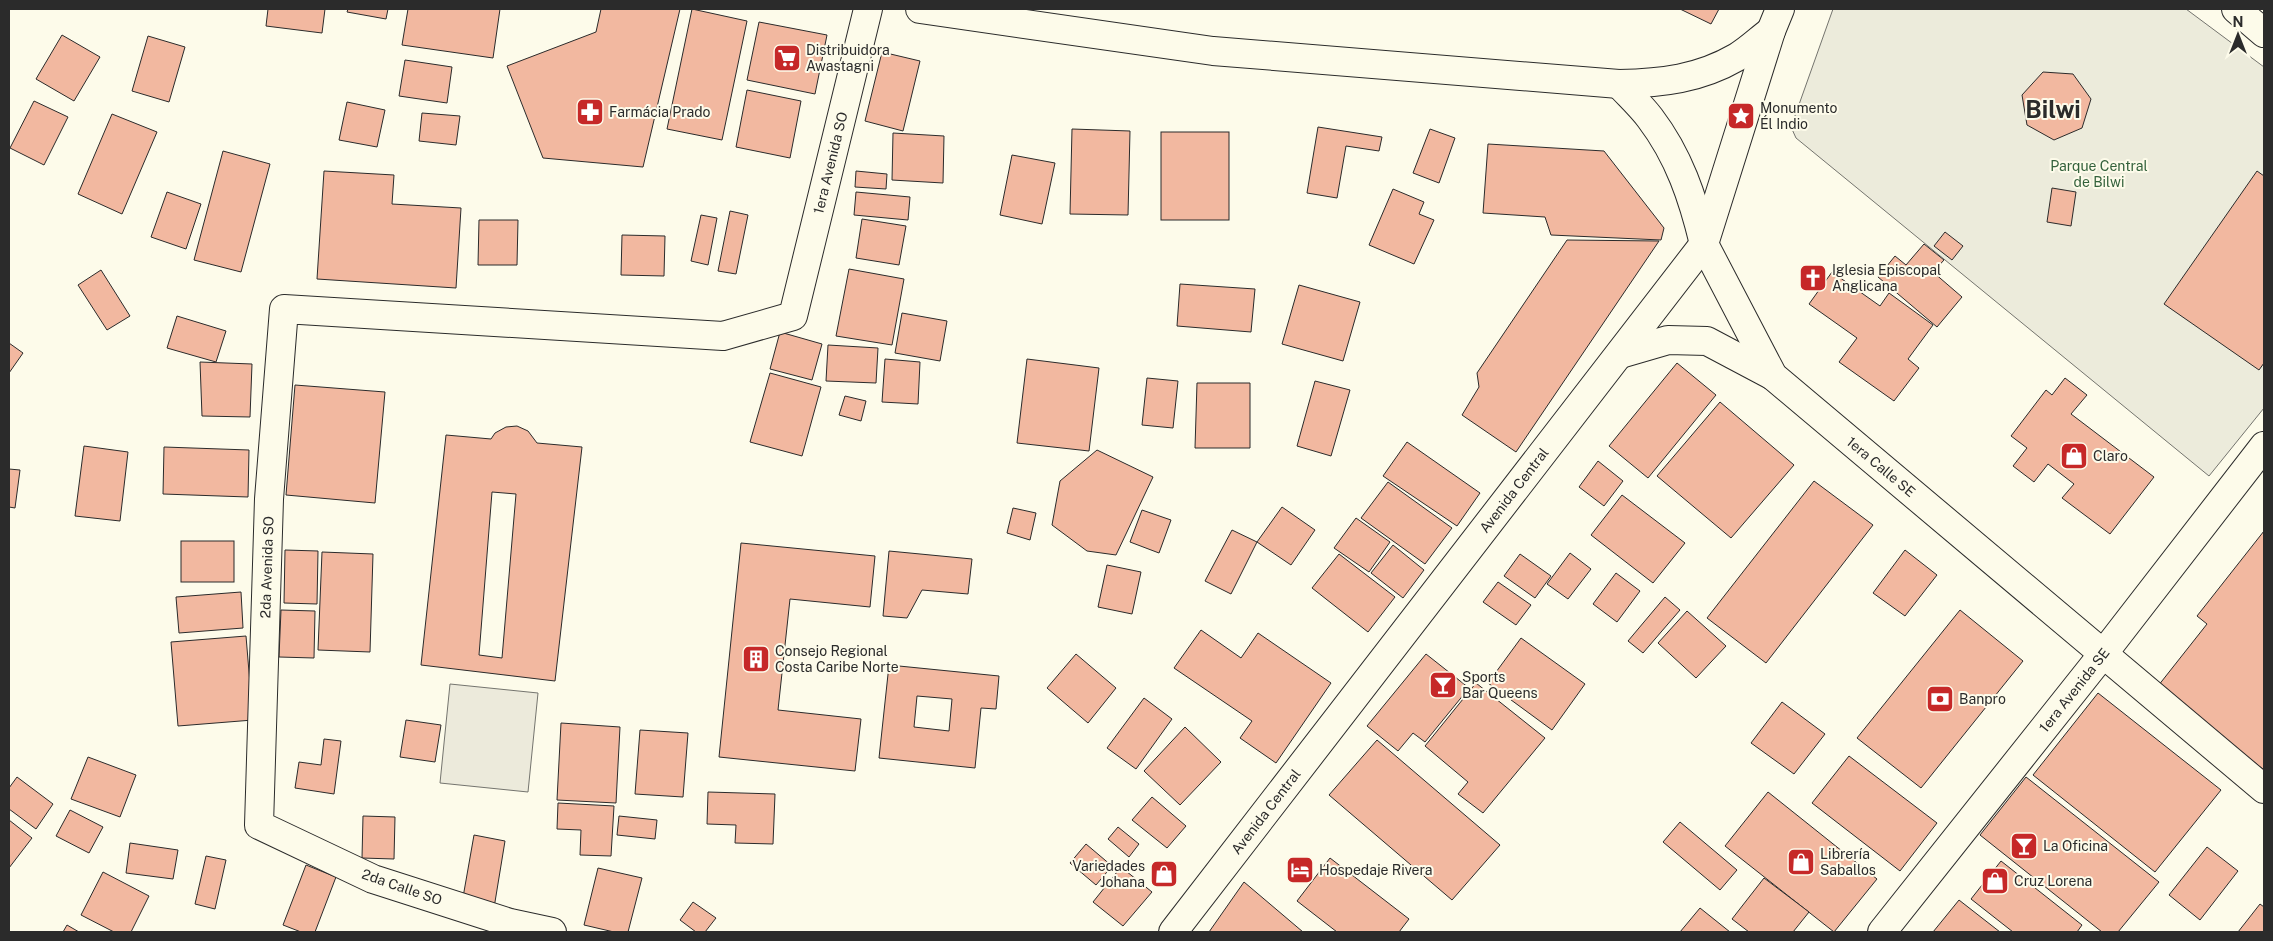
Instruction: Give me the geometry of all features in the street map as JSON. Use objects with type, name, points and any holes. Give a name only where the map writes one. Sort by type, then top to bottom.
[{"type":"street","name":"1era Avenida SO","points":[[284,309],[723,336],[793,316],[868,9]]},
{"type":"street","points":[[920,9],[1213,51],[1619,84],[1661,83],[1701,74],[1738,56],[1776,20]]},
{"type":"street","points":[[2236,9],[2264,33]]},
{"type":"street","name":"Avenida Central","points":[[1173,932],[1704,244],[1776,20]]},
{"type":"street","name":"1era Calle SE","points":[[1619,84],[1650,118],[1675,157],[1693,199],[1704,244],[1773,376],[2264,790]]},
{"type":"street","name":"2da Avenida SO","points":[[259,825],[269,499],[284,309]]},
{"type":"street","points":[[1620,354],[1668,340],[1707,341],[1773,376]]},
{"type":"street","name":"1era Avenida SE","points":[[1882,932],[2104,654],[2264,446]]},
{"type":"street","name":"2da Calle SO","points":[[259,825],[372,879],[510,923],[552,932]]},
{"type":"green space","name":"Parque Central de Bilwi","points":[[1833,9],[2186,9],[2264,67],[2264,408],[2209,476],[1796,138],[1791,127]]},
{"type":"shaded area","points":[[450,684],[538,693],[528,792],[440,783]]},
{"type":"building","points":[[268,9],[325,9],[322,33],[266,26]]},
{"type":"building","points":[[348,9],[388,9],[386,19],[347,12]]},
{"type":"building","points":[[408,9],[500,9],[493,58],[402,45]]},
{"type":"building","name":"Farmácia Prado","points":[[601,9],[680,9],[643,167],[543,158],[507,66],[596,32]]},
{"type":"building","points":[[692,9],[747,21],[722,140],[667,129]]},
{"type":"building","points":[[1680,9],[1719,9],[1711,24]]},
{"type":"building","name":"Distribuidora Awastagni","points":[[759,22],[827,35],[815,94],[747,80]]},
{"type":"building","points":[[62,35],[100,57],[74,101],[36,79]]},
{"type":"building","points":[[148,36],[185,47],[169,102],[132,91]]},
{"type":"building","points":[[882,52],[920,61],[903,131],[865,121]]},
{"type":"building","points":[[405,60],[452,67],[447,103],[399,96]]},
{"type":"building","points":[[2043,72],[2073,74],[2091,99],[2082,128],[2054,140],[2027,125],[2022,95]]},
{"type":"building","points":[[747,90],[801,101],[790,158],[736,147]]},
{"type":"building","points":[[34,101],[68,117],[44,165],[10,148]]},
{"type":"building","points":[[347,102],[385,110],[377,147],[339,140]]},
{"type":"building","points":[[422,113],[460,116],[456,145],[419,141]]},
{"type":"building","points":[[112,114],[157,132],[122,214],[78,194]]},
{"type":"building","points":[[1318,127],[1382,137],[1379,151],[1346,146],[1337,198],[1307,193]]},
{"type":"building","points":[[1072,129],[1130,131],[1128,215],[1070,214]]},
{"type":"building","points":[[1430,129],[1455,138],[1439,183],[1413,173]]},
{"type":"building","points":[[1161,132],[1229,132],[1229,220],[1161,220]]},
{"type":"building","points":[[893,133],[944,136],[943,183],[892,180]]},
{"type":"building","points":[[1488,144],[1604,151],[1664,228],[1661,240],[1551,235],[1545,217],[1483,213]]},
{"type":"building","points":[[223,151],[270,164],[241,272],[194,260]]},
{"type":"building","points":[[1012,155],[1055,163],[1042,224],[1000,215]]},
{"type":"building","points":[[324,171],[394,175],[392,204],[461,208],[456,288],[317,279]]},
{"type":"building","points":[[856,171],[887,174],[886,189],[855,187]]},
{"type":"building","points":[[2257,171],[2264,176],[2264,363],[2259,370],[2164,304]]},
{"type":"building","points":[[2052,188],[2076,192],[2071,226],[2047,222]]},
{"type":"building","points":[[1393,189],[1424,202],[1419,214],[1434,220],[1414,264],[1369,245]]},
{"type":"building","points":[[167,192],[201,204],[186,249],[151,237]]},
{"type":"building","points":[[856,192],[910,197],[908,220],[854,215]]},
{"type":"building","points":[[730,211],[748,215],[736,274],[718,271]]},
{"type":"building","points":[[701,215],[717,218],[708,265],[691,261]]},
{"type":"building","points":[[862,219],[906,226],[899,265],[856,258]]},
{"type":"building","points":[[479,220],[518,220],[517,265],[478,265]]},
{"type":"building","points":[[1945,232],[1963,246],[1952,260],[1934,246]]},
{"type":"building","points":[[622,235],[665,236],[664,276],[621,275]]},
{"type":"building","points":[[1567,240],[1659,241],[1516,452],[1462,415],[1479,387],[1477,373]]},
{"type":"building","points":[[1924,244],[1944,260],[1933,272],[1962,297],[1937,327],[1878,277],[1895,256],[1906,265]]},
{"type":"building","points":[[849,269],[904,279],[892,345],[836,336]]},
{"type":"building","points":[[101,270],[130,316],[107,330],[78,285]]},
{"type":"building","points":[[1832,272],[1880,306],[1889,293],[1933,325],[1908,359],[1919,368],[1894,401],[1839,362],[1857,338],[1809,304]]},
{"type":"building","points":[[1180,284],[1255,289],[1251,332],[1177,326]]},
{"type":"building","points":[[1299,285],[1360,302],[1343,361],[1282,344]]},
{"type":"building","points":[[902,313],[947,321],[940,361],[895,353]]},
{"type":"building","points":[[177,316],[226,331],[216,362],[167,348]]},
{"type":"building","points":[[780,332],[822,344],[812,380],[770,369]]},
{"type":"building","points":[[9,343],[23,353],[9,373]]},
{"type":"building","points":[[828,345],[878,348],[876,383],[826,381]]},
{"type":"building","points":[[885,359],[920,362],[918,404],[882,402]]},
{"type":"building","points":[[1027,359],[1099,368],[1089,451],[1017,443]]},
{"type":"building","points":[[200,362],[252,364],[250,417],[202,416]]},
{"type":"building","points":[[1677,363],[1716,395],[1648,478],[1609,446]]},
{"type":"building","points":[[770,373],[821,387],[802,456],[750,442]]},
{"type":"building","points":[[1147,378],[1178,381],[1173,428],[1142,425]]},
{"type":"building","name":"Claro","points":[[2065,378],[2087,395],[2071,414],[2154,477],[2110,534],[2062,498],[2074,484],[2048,464],[2034,482],[2013,466],[2027,448],[2011,436],[2046,390],[2052,395]]},
{"type":"building","points":[[1315,381],[1350,390],[1331,456],[1297,446]]},
{"type":"building","points":[[1197,383],[1250,383],[1250,448],[1195,448]]},
{"type":"building","points":[[295,385],[385,392],[375,503],[286,495]]},
{"type":"building","points":[[845,396],[866,401],[861,421],[839,415]]},
{"type":"building","points":[[1720,402],[1794,465],[1731,538],[1657,476]]},
{"type":"building","points":[[517,426],[528,431],[537,443],[582,447],[555,681],[421,665],[446,435],[491,439],[495,433],[506,427]],"holes":[[[492,492],[516,494],[502,658],[479,655]]]},
{"type":"building","points":[[1407,442],[1480,493],[1457,526],[1383,476]]},
{"type":"building","points":[[84,446],[128,452],[120,521],[75,516]]},
{"type":"building","points":[[164,447],[249,450],[248,497],[163,494]]},
{"type":"building","points":[[1097,450],[1153,477],[1116,555],[1087,551],[1052,525],[1060,481]]},
{"type":"building","points":[[1598,461],[1623,481],[1604,506],[1579,487]]},
{"type":"building","points":[[9,469],[20,470],[15,508],[9,507]]},
{"type":"building","points":[[1814,481],[1873,525],[1766,663],[1707,618]]},
{"type":"building","points":[[1388,482],[1452,528],[1425,564],[1361,518]]},
{"type":"building","points":[[1622,495],[1685,543],[1653,583],[1591,535]]},
{"type":"building","points":[[1282,507],[1315,530],[1291,565],[1257,542]]},
{"type":"building","points":[[1013,508],[1036,513],[1030,540],[1007,533]]},
{"type":"building","points":[[1142,510],[1171,520],[1159,553],[1130,542]]},
{"type":"building","points":[[1356,518],[1390,542],[1369,572],[1334,548]]},
{"type":"building","points":[[1232,530],[1257,542],[1231,594],[1205,581]]},
{"type":"building","points":[[2264,531],[2264,770],[2158,686],[2207,624],[2197,616]]},
{"type":"building","points":[[181,541],[234,541],[234,582],[181,582]]},
{"type":"building","name":"Consejo Regional Costa Caribe Norte","points":[[741,543],[875,556],[870,607],[790,599],[778,710],[861,719],[855,771],[719,757]]},
{"type":"building","points":[[1393,545],[1424,570],[1403,598],[1371,573]]},
{"type":"building","points":[[285,550],[318,551],[317,604],[284,603]]},
{"type":"building","points":[[1905,550],[1937,575],[1905,616],[1873,593]]},
{"type":"building","points":[[889,551],[972,559],[968,594],[922,590],[907,618],[883,616]]},
{"type":"building","points":[[322,552],[373,554],[370,652],[318,650]]},
{"type":"building","points":[[1570,553],[1591,569],[1568,599],[1547,584]]},
{"type":"building","points":[[1339,554],[1395,597],[1368,632],[1312,588]]},
{"type":"building","points":[[1520,554],[1551,576],[1535,598],[1504,576]]},
{"type":"building","points":[[1107,565],[1141,572],[1132,614],[1098,607]]},
{"type":"building","points":[[1616,573],[1640,591],[1617,622],[1593,604]]},
{"type":"building","points":[[1498,582],[1531,605],[1516,625],[1483,602]]},
{"type":"building","points":[[241,592],[243,628],[179,633],[176,597]]},
{"type":"building","points":[[1665,597],[1680,610],[1643,653],[1628,641]]},
{"type":"building","points":[[281,610],[315,611],[314,658],[279,657]]},
{"type":"building","name":"Banpro","points":[[1960,610],[2023,661],[1921,788],[1857,738]]},
{"type":"building","points":[[1687,611],[1726,646],[1696,678],[1658,643]]},
{"type":"building","points":[[1201,630],[1241,658],[1258,633],[1331,683],[1276,763],[1240,738],[1252,721],[1174,668]]},
{"type":"building","points":[[246,636],[253,720],[178,726],[171,642]]},
{"type":"building","points":[[1521,638],[1585,684],[1552,730],[1488,683]]},
{"type":"building","points":[[1076,654],[1116,688],[1088,723],[1047,688]]},
{"type":"building","points":[[1426,654],[1469,688],[1425,742],[1413,733],[1398,751],[1367,726]]},
{"type":"building","points":[[889,665],[999,676],[996,709],[981,708],[975,768],[879,758]],"holes":[[[917,696],[952,699],[949,731],[914,727]]]},
{"type":"building","points":[[1476,683],[1545,738],[1483,813],[1458,794],[1468,782],[1425,746]]},
{"type":"building","points":[[2098,693],[2221,790],[2155,872],[2033,775]]},
{"type":"building","points":[[1144,698],[1172,719],[1136,769],[1107,748]]},
{"type":"building","points":[[1782,702],[1825,734],[1794,774],[1751,743]]},
{"type":"building","points":[[406,720],[441,725],[435,762],[400,757]]},
{"type":"building","points":[[561,723],[620,727],[616,803],[557,800]]},
{"type":"building","points":[[1185,727],[1221,762],[1180,805],[1144,771]]},
{"type":"building","points":[[640,730],[688,733],[683,797],[635,794]]},
{"type":"building","points":[[324,739],[341,741],[334,794],[295,788],[299,762],[321,765]]},
{"type":"building","points":[[1377,740],[1500,845],[1452,900],[1329,795]]},
{"type":"building","points":[[1849,756],[1937,823],[1900,871],[1812,803]]},
{"type":"building","points":[[88,757],[136,775],[120,817],[71,799]]},
{"type":"building","points":[[17,777],[53,804],[36,829],[9,809],[9,788]]},
{"type":"building","points":[[2026,777],[2159,882],[2118,932],[2102,932],[1980,835]]},
{"type":"building","points":[[708,792],[775,794],[773,844],[735,843],[736,825],[707,824]]},
{"type":"building","name":"Librería Saballos","points":[[1768,792],[1877,879],[1834,932],[1725,846]]},
{"type":"building","points":[[1152,797],[1186,826],[1167,848],[1132,820]]},
{"type":"building","points":[[558,803],[614,806],[611,856],[580,855],[581,830],[557,829]]},
{"type":"building","points":[[70,810],[103,827],[89,853],[56,836]]},
{"type":"building","points":[[363,816],[395,817],[394,859],[362,858]]},
{"type":"building","points":[[619,816],[657,820],[655,839],[617,835]]},
{"type":"building","points":[[9,820],[32,838],[9,868]]},
{"type":"building","points":[[1680,822],[1737,870],[1720,890],[1663,842]]},
{"type":"building","points":[[1118,827],[1139,844],[1129,857],[1108,839]]},
{"type":"building","points":[[474,835],[505,841],[494,908],[462,903]]},
{"type":"building","points":[[130,843],[178,850],[173,879],[126,873]]},
{"type":"building","points":[[1086,844],[1112,866],[1096,885],[1070,863]]},
{"type":"building","points":[[2207,847],[2238,871],[2200,920],[2169,895]]},
{"type":"building","points":[[206,856],[226,860],[215,909],[195,904]]},
{"type":"building","points":[[1330,858],[1409,919],[1399,932],[1337,932],[1297,901]]},
{"type":"building","points":[[2001,861],[2082,925],[2077,932],[2013,932],[1971,899]]},
{"type":"building","points":[[306,865],[336,877],[315,932],[301,932],[283,925]]},
{"type":"building","points":[[1121,867],[1152,892],[1123,926],[1093,902]]},
{"type":"building","points":[[598,868],[642,878],[628,932],[614,932],[584,925]]},
{"type":"building","points":[[103,872],[149,896],[131,932],[114,932],[81,915]]},
{"type":"building","points":[[1764,878],[1809,912],[1793,932],[1749,932],[1732,919]]},
{"type":"building","points":[[1244,882],[1303,932],[1209,932]]},
{"type":"building","points":[[1959,900],[2000,932],[1933,932]]},
{"type":"building","points":[[693,902],[716,918],[705,932],[696,932],[680,920]]},
{"type":"building","points":[[2260,904],[2264,907],[2264,932],[2238,932]]},
{"type":"building","points":[[1700,908],[1730,932],[1680,932]]},
{"type":"building","points":[[67,925],[79,932],[63,932]]},
{"type":"place","name":"Distribuidora Awastagni","points":[[787,58]]},
{"type":"place","name":"Farmácia Prado","points":[[590,112]]},
{"type":"place","name":"Monumento Él Indio","points":[[1741,116]]},
{"type":"place","name":"Iglesia Episcopal Anglicana","points":[[1813,278]]},
{"type":"place","name":"Claro","points":[[2074,456]]},
{"type":"place","name":"Consejo Regional Costa Caribe Norte","points":[[756,659]]},
{"type":"place","name":"Sports Bar Queens","points":[[1443,685]]},
{"type":"place","name":"Banpro","points":[[1940,699]]},
{"type":"place","name":"La Oficina","points":[[2024,846]]},
{"type":"place","name":"Librería Saballos","points":[[1801,862]]},
{"type":"place","name":"Hospedaje Rivera","points":[[1300,870]]},
{"type":"place","name":"Variedades Johana","points":[[1164,874]]},
{"type":"place","name":"Cruz Lorena","points":[[1995,881]]},
{"type":"district","name":"Bilwi","points":[[2053,110]]}]
